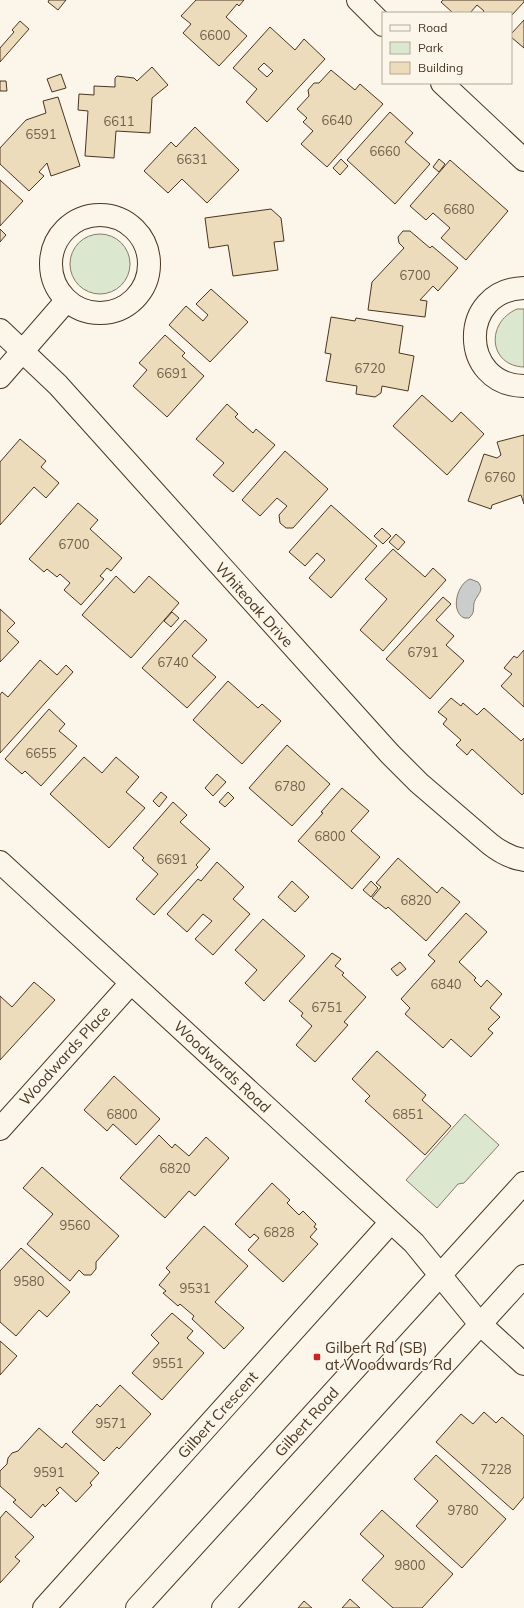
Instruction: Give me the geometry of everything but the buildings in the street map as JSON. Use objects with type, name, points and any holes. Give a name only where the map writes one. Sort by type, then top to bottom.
[{"type":"street","points":[[358,0],[382,24]]},
{"type":"street","points":[[443,84],[524,160]]},
{"type":"street","points":[[93,214],[119,218],[132,226],[146,245],[150,260],[148,276],[137,296],[119,309],[104,313],[80,309],[68,300],[55,283],[51,262],[54,245],[64,230],[77,220],[93,214]]},
{"type":"street","points":[[524,288],[508,290],[494,298],[481,313],[474,333],[478,357],[488,371],[507,384],[524,386]]},
{"type":"street","points":[[0,377],[68,300]]},
{"type":"street","name":"Whiteoak Drive","points":[[0,330],[58,385],[405,769],[490,844],[515,859],[524,860]]},
{"type":"street","name":"Woodwards Road","points":[[0,862],[414,1243],[480,1324],[524,1364]]},
{"type":"street","name":"Woodwards Place","points":[[0,1129],[131,983]]},
{"type":"street","name":"Gilbert Road","points":[[137,1608],[524,1183]]},
{"type":"street","name":"Gilbert Crescent","points":[[44,1608],[391,1222]]},
{"type":"street","points":[[223,1608],[524,1276]]},
{"type":"green space","points":[[100,234],[112,236],[125,247],[128,252],[130,264],[128,276],[117,289],[112,292],[100,294],[88,292],[75,281],[72,276],[70,264],[72,252],[83,239],[88,236]]},
{"type":"green space","points":[[517,309],[524,309],[524,367],[512,365],[504,359],[498,352],[495,343],[496,333],[500,324],[507,315]]},
{"type":"green space","points":[[465,1114],[499,1145],[464,1183],[458,1184],[437,1208],[406,1180]]},
{"type":"shaded area","points":[[470,579],[478,582],[481,590],[474,603],[472,614],[469,618],[464,618],[457,610],[456,604],[462,586]]},
{"type":"place","name":"Gilbert Rd (SB) at Woodwards Rd","points":[[317,1357]]}]
